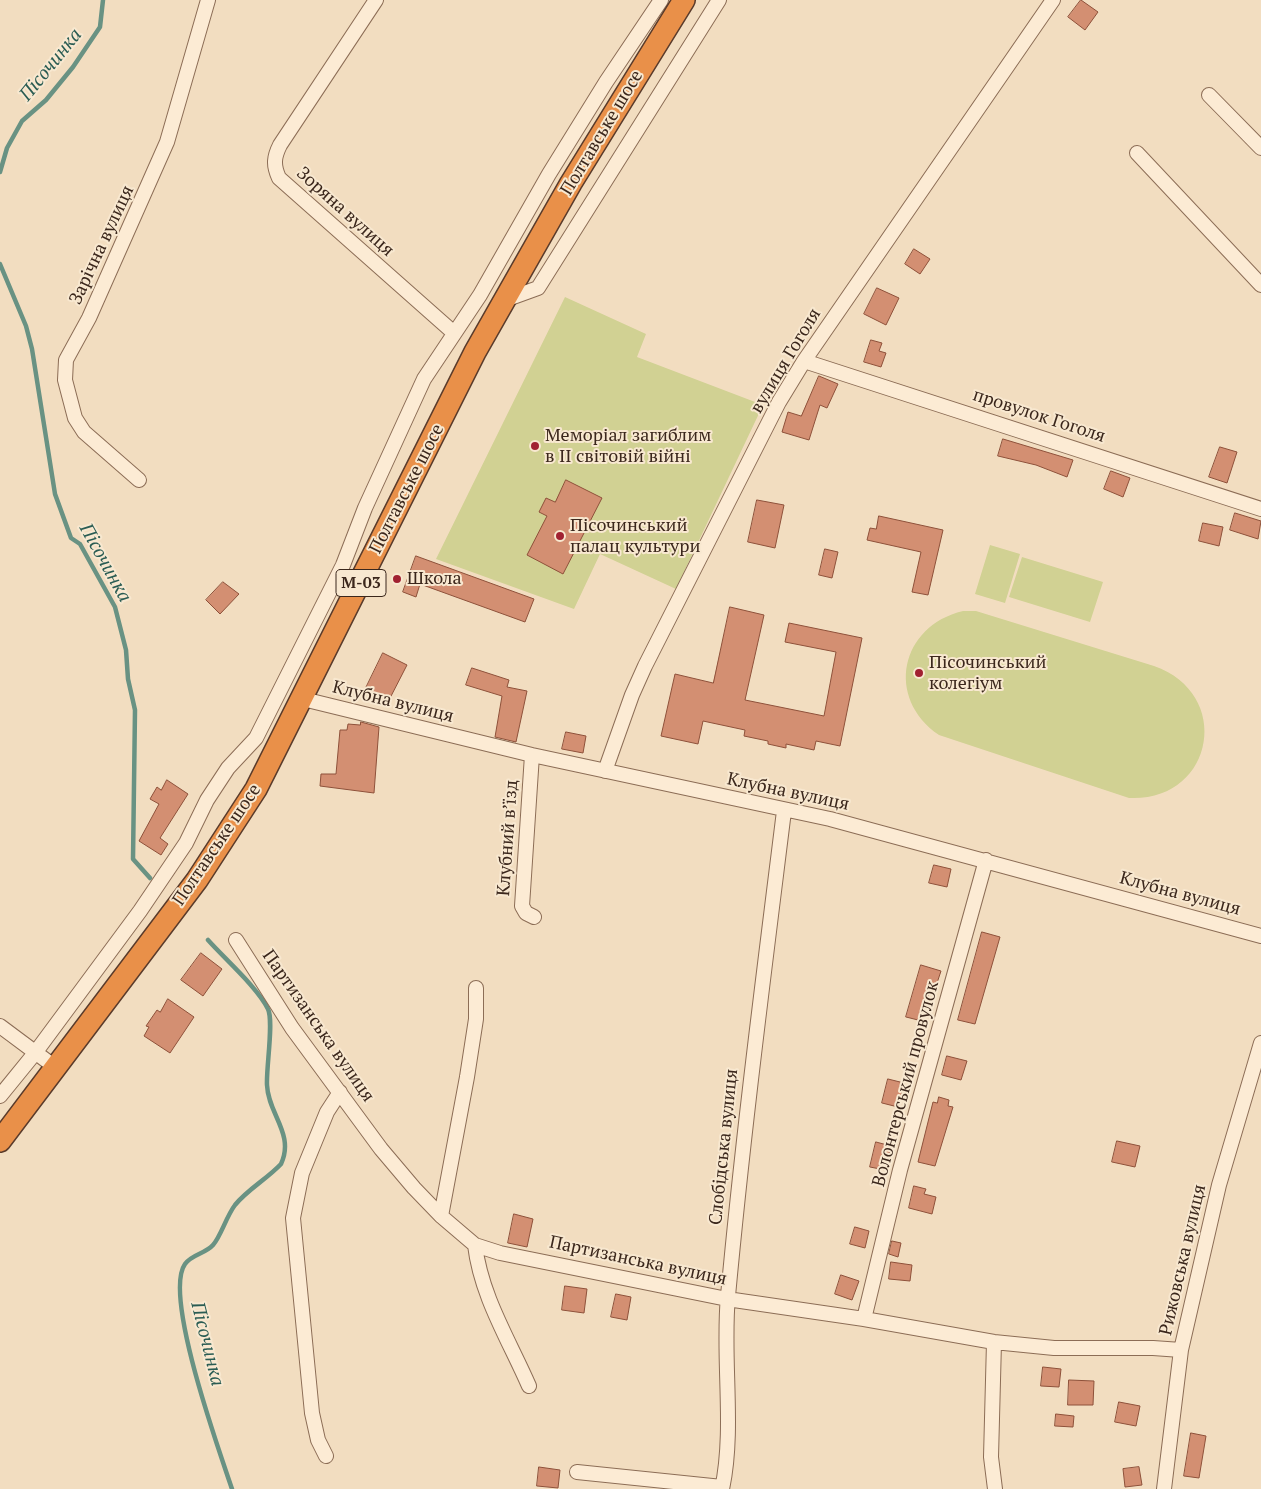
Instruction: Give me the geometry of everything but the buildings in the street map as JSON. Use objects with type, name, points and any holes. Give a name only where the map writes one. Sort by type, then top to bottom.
[{"type":"highway","name":"Полтавське шосе","points":[[0,1141],[197,880],[256,788],[475,352],[571,183],[684,0]]},
{"type":"street","name":"Зарічна вулиця","points":[[139,480],[84,432],[75,418],[65,380],[66,360],[89,318],[168,142],[208,0]]},
{"type":"street","name":"Зоряна вулиця","points":[[376,0],[280,145],[275,154],[275,170],[278,178],[454,333]]},
{"type":"street","points":[[0,1096],[35,1053],[173,865],[207,800],[228,768],[256,738],[343,565],[365,508],[424,378],[480,294],[548,174],[600,90],[661,0]]},
{"type":"street","points":[[505,300],[538,288],[719,0]]},
{"type":"street","name":"вулиця Гоголя","points":[[605,772],[632,695],[779,402],[804,361],[1053,0]]},
{"type":"street","points":[[1208,95],[1261,148]]},
{"type":"street","points":[[1137,153],[1261,285]]},
{"type":"street","name":"провулок Гоголя","points":[[804,361],[1261,509]]},
{"type":"street","name":"Клубна вулиця","points":[[302,699],[605,772],[784,811],[830,819],[1261,936]]},
{"type":"street","name":"Клубний в’їзд","points":[[532,755],[522,906],[526,913],[534,917]]},
{"type":"street","name":"Слобідська вулиця","points":[[722,1488],[726,1461],[727,1299],[752,1066],[784,811]]},
{"type":"street","name":"Волонтерський провулок","points":[[864,1319],[900,1170],[986,860]]},
{"type":"street","name":"Партизанська вулиця","points":[[236,940],[292,1028],[386,1156],[441,1216],[475,1245],[500,1252],[727,1299],[864,1319],[994,1342],[1054,1348],[1153,1348],[1181,1350]]},
{"type":"street","points":[[441,1216],[467,1078],[476,1018],[476,988]]},
{"type":"street","points":[[0,1026],[55,1067]]},
{"type":"street","name":"Рижовська вулиця","points":[[1164,1489],[1181,1350],[1219,1185],[1261,1043]]},
{"type":"street","points":[[326,1456],[318,1440],[312,1413],[293,1218],[302,1172],[327,1112],[340,1092]]},
{"type":"street","points":[[475,1245],[477,1262],[495,1316],[509,1340],[529,1386]]},
{"type":"street","points":[[994,1342],[991,1457],[995,1489]]},
{"type":"street","points":[[577,1472],[722,1488]]},
{"type":"green space","points":[[565,297],[646,334],[637,357],[763,405],[676,589],[600,554],[574,609],[436,559]]},
{"type":"green space","points":[[990,545],[1020,554],[1005,603],[975,594]]},
{"type":"green space","points":[[1022,557],[1103,582],[1090,622],[1009,597]]},
{"type":"green space","points":[[963,611],[976,611],[1154,666],[1179,680],[1196,699],[1204,721],[1203,744],[1195,765],[1180,783],[1158,795],[1129,798],[939,735],[922,720],[911,702],[906,683],[907,665],[913,647],[925,632],[942,619]]},
{"type":"waterway","name":"Пісочинка","points":[[0,172],[7,148],[22,121],[46,100],[73,67],[100,27],[103,0]]},
{"type":"waterway","name":"Пісочинка","points":[[0,264],[26,326],[32,349],[55,494],[71,538],[80,544],[115,607],[126,650],[128,679],[135,710],[133,859],[150,878]]},
{"type":"waterway","name":"Пісочинка","points":[[208,940],[257,992],[268,1009],[270,1015],[268,1095],[280,1124],[285,1143],[281,1164],[235,1205],[213,1245],[191,1258],[185,1264],[180,1281],[181,1307],[195,1374],[232,1489]]},
{"type":"place","name":"Меморіал загиблим в II світовій війні","points":[[535,446]]},
{"type":"place","name":"Пісочинський палац культури","points":[[560,536]]},
{"type":"place","name":"Школа","points":[[397,579]]},
{"type":"place","name":"Пісочинський колегіум","points":[[919,673]]}]
